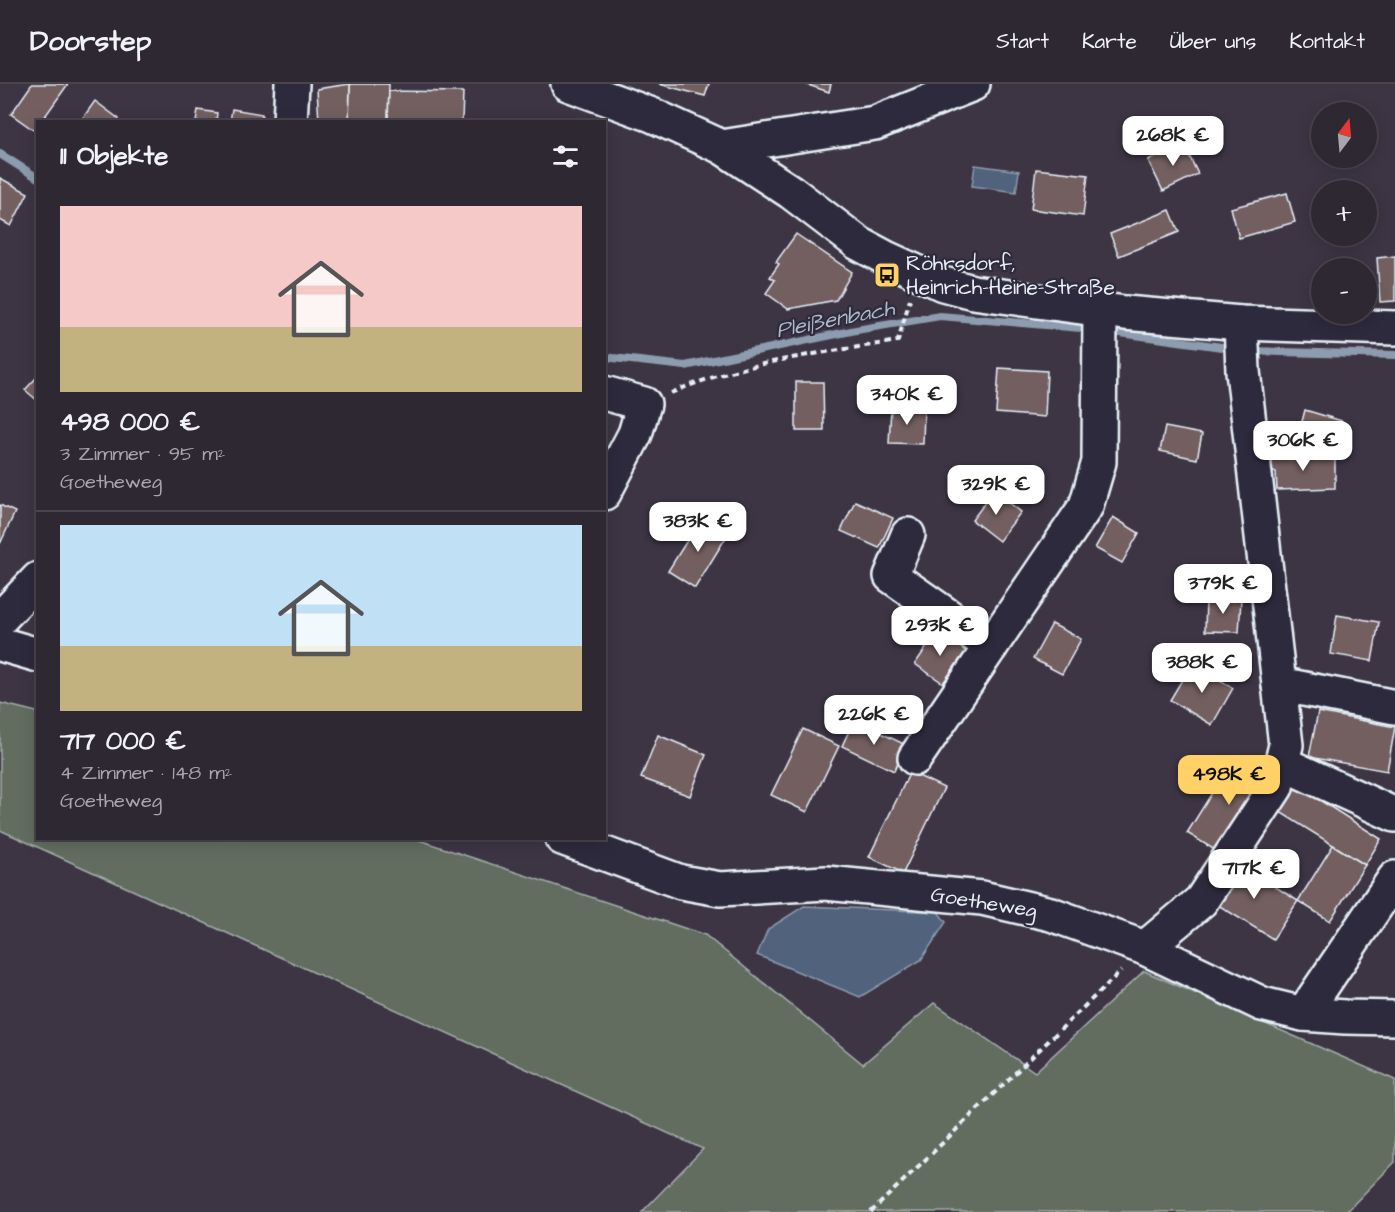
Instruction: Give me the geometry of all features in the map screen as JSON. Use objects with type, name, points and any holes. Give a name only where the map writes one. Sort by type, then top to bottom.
[{"type":"street","points":[[290,120],[292,84]]},
{"type":"street","points":[[568,84],[652,115],[722,147],[791,192],[858,243],[943,284],[1100,324],[1241,331],[1395,328]]},
{"type":"street","points":[[722,147],[874,123],[973,84]]},
{"type":"street","points":[[915,758],[1086,506],[1099,462],[1100,324]]},
{"type":"street","points":[[1145,948],[1201,901],[1276,787],[1286,745],[1243,371],[1241,331]]},
{"type":"street","points":[[606,394],[644,404],[635,434],[606,489]]},
{"type":"street","points":[[908,535],[891,576],[991,646]]},
{"type":"street","points":[[0,619],[36,581]]},
{"type":"street","points":[[0,645],[36,654]]},
{"type":"street","points":[[1279,684],[1395,707]]},
{"type":"street","points":[[1282,763],[1395,815]]},
{"type":"street","name":"Goetheweg","points":[[566,840],[681,882],[720,889],[826,883],[982,898],[1052,914],[1145,948],[1262,1004],[1303,1014],[1395,1018]]},
{"type":"street","points":[[1303,1014],[1395,878]]},
{"type":"path","points":[[644,404],[697,381],[785,359],[898,341],[909,301]]},
{"type":"path","points":[[871,1212],[1145,948]]},
{"type":"green space","points":[[0,703],[36,712],[36,840],[419,840],[705,935],[863,1064],[934,1003],[1035,1072],[1144,971],[1395,1080],[1395,1162],[1346,1212],[642,1212],[703,1149],[0,830]]},
{"type":"water","points":[[975,165],[1019,171],[1016,192],[972,186]]},
{"type":"water","points":[[804,906],[938,912],[946,922],[921,960],[860,997],[757,955],[768,929]]},
{"type":"building","points":[[32,84],[68,84],[42,120],[36,120],[35,131],[11,114]]},
{"type":"building","points":[[350,84],[389,84],[388,120],[349,120]]},
{"type":"building","points":[[350,84],[349,120],[319,120],[317,89]]},
{"type":"building","points":[[659,84],[709,84],[705,96]]},
{"type":"building","points":[[805,84],[831,84],[829,92]]},
{"type":"building","points":[[389,91],[463,92],[462,120],[388,120]]},
{"type":"building","points":[[95,101],[119,119],[118,120],[81,120]]},
{"type":"building","points":[[232,109],[262,114],[261,120],[230,120]]},
{"type":"building","points":[[198,110],[217,113],[216,120],[196,120]]},
{"type":"building","points":[[1183,143],[1198,174],[1163,191],[1148,160]]},
{"type":"building","points":[[1036,169],[1088,175],[1083,216],[1031,209]]},
{"type":"building","points":[[0,178],[28,193],[11,226],[0,220]]},
{"type":"building","points":[[1287,193],[1295,222],[1239,238],[1231,208]]},
{"type":"building","points":[[1170,210],[1179,232],[1119,256],[1110,234]]},
{"type":"building","points":[[796,234],[852,272],[836,300],[788,309],[766,293],[775,280],[770,277],[779,264],[776,262]]},
{"type":"building","points":[[1395,256],[1395,301],[1380,302],[1377,258]]},
{"type":"building","points":[[999,368],[1047,371],[1045,417],[996,413]]},
{"type":"building","points":[[36,378],[36,399],[25,390]]},
{"type":"building","points":[[796,382],[823,382],[824,431],[796,431]]},
{"type":"building","points":[[891,407],[924,408],[923,444],[889,443]]},
{"type":"building","points":[[1305,410],[1342,421],[1334,448],[1298,437]]},
{"type":"building","points":[[1165,427],[1202,434],[1197,459],[1160,451]]},
{"type":"building","points":[[1273,452],[1335,460],[1335,488],[1277,490],[1276,472],[1271,470]]},
{"type":"building","points":[[994,491],[1021,512],[999,541],[972,520]]},
{"type":"building","points":[[855,501],[893,518],[879,548],[841,531]]},
{"type":"building","points":[[0,505],[15,512],[0,544]]},
{"type":"building","points":[[1113,517],[1139,533],[1122,563],[1095,548]]},
{"type":"building","points":[[701,518],[728,534],[695,588],[668,571]]},
{"type":"building","points":[[1206,598],[1241,599],[1239,632],[1205,631]]},
{"type":"building","points":[[1337,615],[1379,622],[1372,661],[1331,654]]},
{"type":"building","points":[[1052,624],[1081,639],[1062,674],[1033,659]]},
{"type":"building","points":[[937,632],[966,651],[943,683],[915,664]]},
{"type":"building","points":[[1192,663],[1233,688],[1212,725],[1170,700]]},
{"type":"building","points":[[1318,712],[1395,727],[1387,771],[1309,757]]},
{"type":"building","points":[[854,720],[906,745],[894,771],[842,746]]},
{"type":"building","points":[[803,729],[839,746],[807,812],[771,795]]},
{"type":"building","points":[[658,735],[706,755],[690,796],[641,778]]},
{"type":"building","points":[[1235,756],[1271,778],[1223,855],[1187,833]]},
{"type":"building","points":[[910,772],[944,788],[903,873],[869,857]]},
{"type":"building","points":[[1288,780],[1381,839],[1365,865],[1272,807]]},
{"type":"building","points":[[1333,845],[1365,865],[1330,921],[1298,901]]},
{"type":"building","points":[[1235,861],[1298,901],[1273,939],[1210,900]]},
{"type":"waterway","name":"Pleißenbach","points":[[0,154],[36,177]]},
{"type":"waterway","name":"Pleißenbach","points":[[606,357],[685,366],[856,330],[940,316],[1093,329]]},
{"type":"waterway","name":"Pleißenbach","points":[[1106,331],[1236,349]]},
{"type":"waterway","name":"Pleißenbach","points":[[1248,351],[1395,355]]},
{"type":"place","name":"Röhrsdorf, Heinrich-Heine-Straße","points":[[887,275]]}]
